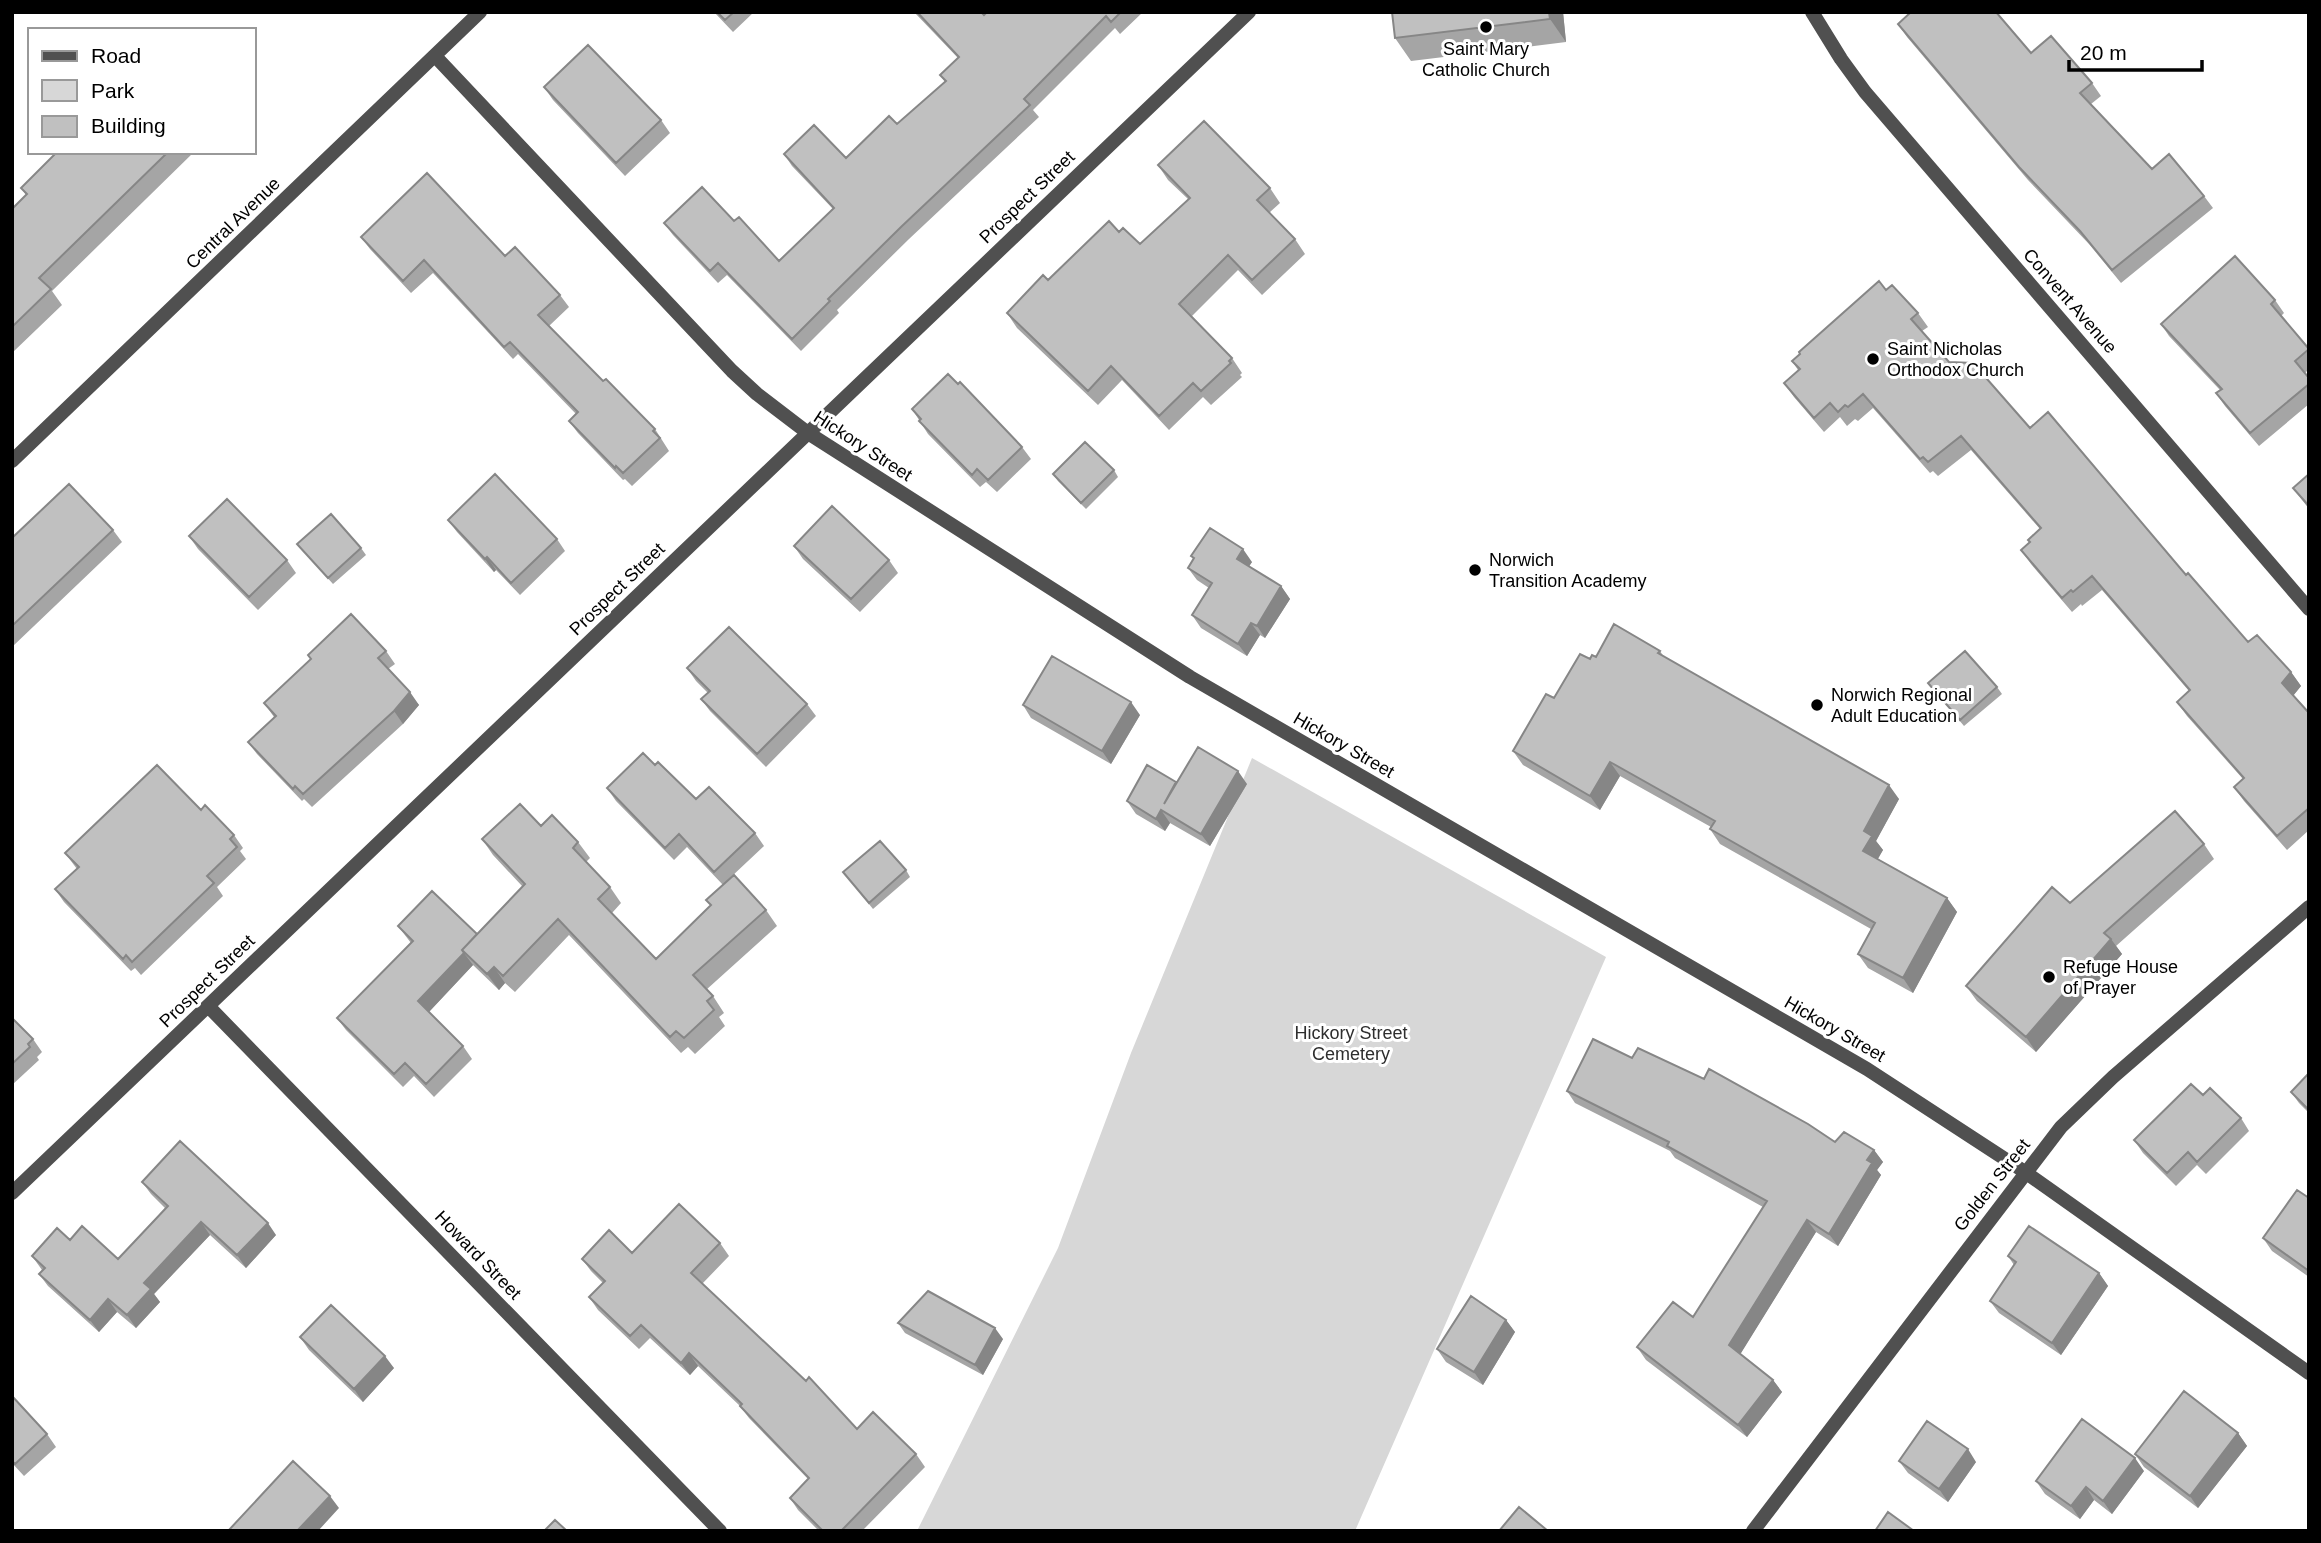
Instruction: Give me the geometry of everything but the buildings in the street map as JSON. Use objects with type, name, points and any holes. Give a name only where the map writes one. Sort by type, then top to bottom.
[{"type":"street","name":"Central Avenue","points":[[12,461],[480,12]]},
{"type":"street","name":"Prospect Street","points":[[12,1193],[1249,12]]},
{"type":"street","name":"Convent Avenue","points":[[1812,12],[1865,92],[2309,609]]},
{"type":"street","name":"Hickory Street","points":[[435,56],[732,371],[808,433],[1190,677],[1867,1069],[2025,1172],[2309,1373]]},
{"type":"street","name":"Golden Street","points":[[1753,1531],[2061,1127],[2086,1101],[2309,908]]},
{"type":"street","name":"Howard Street","points":[[208,1006],[720,1531]]},
{"type":"green space","name":"Hickory Street Cemetery","points":[[1252,758],[1606,957],[1355,1531],[917,1531],[1058,1248],[1131,1053]]},
{"type":"place","name":"Saint Mary Catholic Church","points":[[1486,27]]},
{"type":"place","name":"Saint Nicholas Orthodox Church","points":[[1873,359]]},
{"type":"place","name":"Norwich Transition Academy","points":[[1475,570]]},
{"type":"place","name":"Norwich Regional Adult Education","points":[[1817,705]]},
{"type":"place","name":"Refuge House of Prayer","points":[[2049,977]]}]
